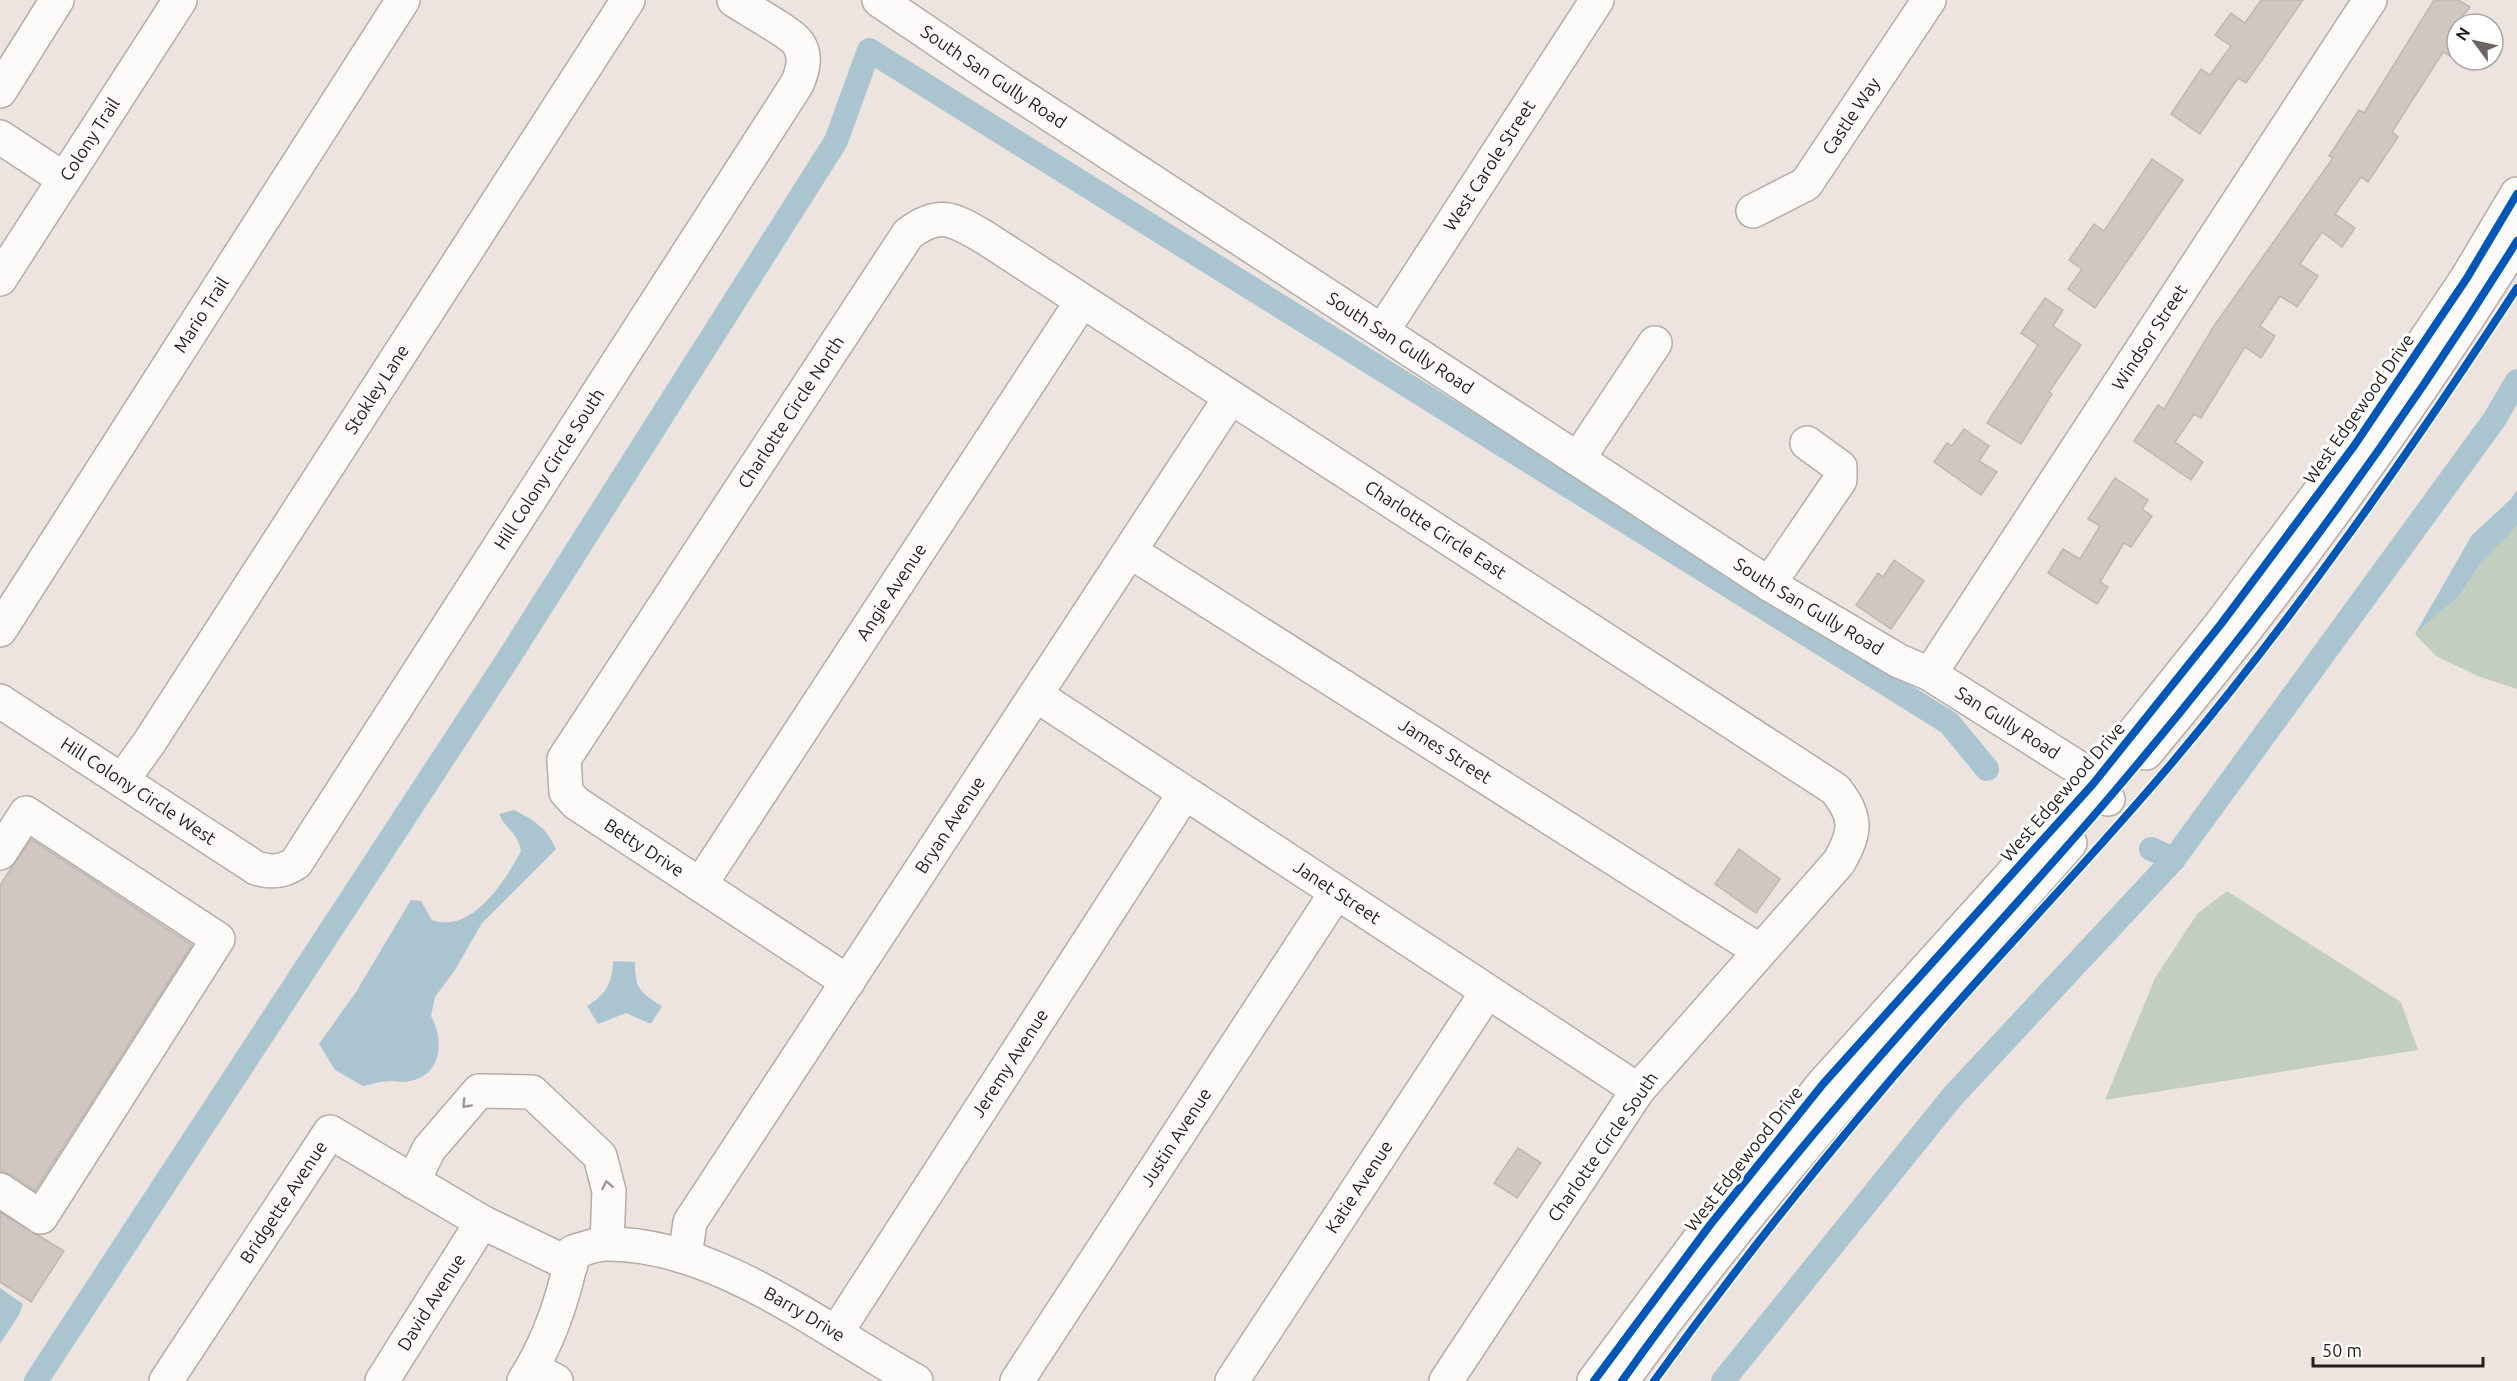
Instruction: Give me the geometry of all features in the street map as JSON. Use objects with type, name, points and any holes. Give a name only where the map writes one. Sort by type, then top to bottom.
[{"type":"street","points":[[0,91],[57,0]]},
{"type":"street","name":"Colony Trail","points":[[0,279],[180,0]]},
{"type":"street","name":"Mario Trail","points":[[0,630],[403,0]]},
{"type":"street","name":"Stokley Lane","points":[[123,778],[156,733],[628,0]]},
{"type":"street","name":"Hill Colony Circle South","points":[[279,871],[296,863],[314,837],[797,84],[804,69],[803,56],[797,42],[734,0]]},
{"type":"street","name":"South San Gully Road","points":[[879,0],[994,78],[1769,584],[1899,661],[1930,674]]},
{"type":"street","name":"West Carole Street","points":[[1383,330],[1597,0]]},
{"type":"street","name":"Castle Way","points":[[1753,211],[1806,184],[1929,0]]},
{"type":"street","name":"Windsor Street","points":[[1930,674],[2370,0]]},
{"type":"street","points":[[0,137],[64,179]]},
{"type":"street","name":"West Edgewood Drive","points":[[1622,1381],[1744,1219],[2100,791],[2354,446],[2467,278],[2517,194]]},
{"type":"street","name":"Charlotte Circle North","points":[[626,663],[908,234],[924,222],[942,219],[957,221],[984,237]]},
{"type":"street","name":"Charlotte Circle East","points":[[984,237],[1835,789],[1845,802],[1853,820],[1848,846]]},
{"type":"street","name":"West Edgewood Drive","points":[[1594,1381],[1710,1225],[1822,1084],[2230,652],[2335,514],[2413,403],[2517,241]]},
{"type":"street","name":"Angie Avenue","points":[[700,885],[1082,301]]},
{"type":"street","points":[[1578,459],[1654,343]]},
{"type":"street","name":"Bryan Avenue","points":[[685,1257],[690,1222],[1230,398]]},
{"type":"street","points":[[1769,584],[1840,480],[1842,473],[1840,467],[1807,443]]},
{"type":"street","name":"James Street","points":[[1131,552],[1760,951]]},
{"type":"street","name":"Betty Drive","points":[[626,663],[564,759],[566,792],[576,803],[848,982]]},
{"type":"street","name":"San Gully Road","points":[[1930,674],[2077,767],[2100,791]]},
{"type":"street","name":"Janet Street","points":[[1036,695],[1638,1090]]},
{"type":"street","name":"Hill Colony Circle West","points":[[0,700],[60,742],[123,778],[256,868],[279,871]]},
{"type":"street","name":"Jeremy Avenue","points":[[836,1333],[1184,794]]},
{"type":"street","points":[[0,853],[26,813],[218,939],[41,1217],[0,1190]]},
{"type":"street","name":"Charlotte Circle South","points":[[1446,1381],[1638,1090],[1839,862],[1848,846]]},
{"type":"street","name":"Justin Avenue","points":[[1017,1381],[1336,893]]},
{"type":"street","name":"Katie Avenue","points":[[1232,1381],[1487,992]]},
{"type":"street","points":[[413,1182],[429,1149],[453,1118],[479,1091],[532,1092],[600,1156],[609,1191],[607,1243],[573,1252],[565,1295],[537,1377]]},
{"type":"street","name":"Bridgette Avenue","points":[[166,1381],[330,1132],[482,1222],[571,1265]]},
{"type":"street","name":"David Avenue","points":[[381,1381],[482,1222]]},
{"type":"street","name":"Barry Drive","points":[[607,1243],[649,1248],[685,1257],[750,1284],[916,1381]]},
{"type":"green space","points":[[2517,526],[2517,689],[2480,677],[2436,656],[2415,634],[2460,595],[2480,564]]},
{"type":"green space","points":[[2227,891],[2401,1002],[2418,1050],[2105,1100],[2155,978],[2197,914]]},
{"type":"water","points":[[2517,490],[2517,526],[2480,564],[2460,595],[2415,634],[2472,535],[2511,499]]},
{"type":"water","points":[[514,810],[539,825],[556,849],[482,923],[455,970],[435,997],[431,1016],[439,1045],[435,1064],[429,1072],[410,1081],[391,1081],[363,1086],[335,1070],[319,1044],[356,992],[411,900],[421,901],[432,920],[447,922],[461,919],[486,902],[521,851],[517,839],[499,814]]},
{"type":"water","points":[[613,961],[635,962],[637,984],[640,989],[662,1006],[651,1024],[626,1013],[598,1024],[587,1006],[607,988]]},
{"type":"water","points":[[0,1288],[23,1304],[19,1315],[0,1344]]},
{"type":"building","points":[[2261,0],[2303,0],[2246,83],[2238,78],[2200,134],[2171,114],[2201,69],[2210,75],[2231,46],[2215,35],[2231,13],[2245,23]]},
{"type":"building","points":[[2434,0],[2458,0],[2470,7],[2466,12],[2445,12],[2445,53],[2443,52],[2392,132],[2398,137],[2368,182],[2361,177],[2335,214],[2355,228],[2342,247],[2322,232],[2300,264],[2318,276],[2297,307],[2280,296],[2260,326],[2275,336],[2261,358],[2245,347],[2201,418],[2194,414],[2175,442],[2203,462],[2191,480],[2134,441],[2158,405],[2164,409],[2214,326],[2333,158],[2329,156],[2359,110],[2364,113]]},
{"type":"building","points":[[2152,159],[2183,180],[2095,308],[2068,289],[2082,269],[2069,260],[2094,224],[2104,231]]},
{"type":"building","points":[[2045,298],[2063,310],[2053,326],[2081,345],[2049,392],[2052,394],[2021,444],[1987,423],[2038,345],[2021,333]]},
{"type":"building","points":[[1964,429],[1989,446],[1979,461],[1997,472],[1981,495],[1934,462],[1947,443],[1952,446]]},
{"type":"building","points":[[2115,478],[2148,500],[2142,509],[2152,516],[2131,547],[2124,543],[2100,582],[2108,587],[2097,604],[2048,573],[2063,549],[2080,559],[2100,526],[2088,519]]},
{"type":"building","points":[[1894,560],[1924,581],[1891,629],[1856,605],[1878,573],[1883,577]]},
{"type":"building","points":[[31,839],[192,945],[35,1191],[10,1174],[0,1171],[0,885]]},
{"type":"building","points":[[1739,849],[1780,879],[1756,913],[1715,884]]},
{"type":"building","points":[[1518,1148],[1541,1163],[1517,1198],[1494,1183]]},
{"type":"building","points":[[0,1212],[64,1251],[31,1302],[0,1282]]},
{"type":"waterway","points":[[36,1381],[508,659],[836,141],[869,50],[1949,723],[1987,769]]},
{"type":"waterway","points":[[1723,1381],[1952,1097],[2174,859],[2494,420],[2517,381]]},
{"type":"waterway","points":[[2151,849],[2174,859]]},
{"type":"cycle path","points":[[1594,1381],[1710,1225],[1823,1084],[2093,784],[2221,624],[2354,446],[2467,278],[2517,194]]},
{"type":"cycle path","points":[[1622,1381],[1736,1229],[1796,1156],[1888,1047],[2108,799],[2218,665],[2323,528],[2374,457],[2471,314],[2517,241]]},
{"type":"cycle path","points":[[1654,1381],[1757,1244],[1864,1111],[1967,992],[2143,797],[2218,707],[2308,591],[2394,471],[2517,288]]}]
